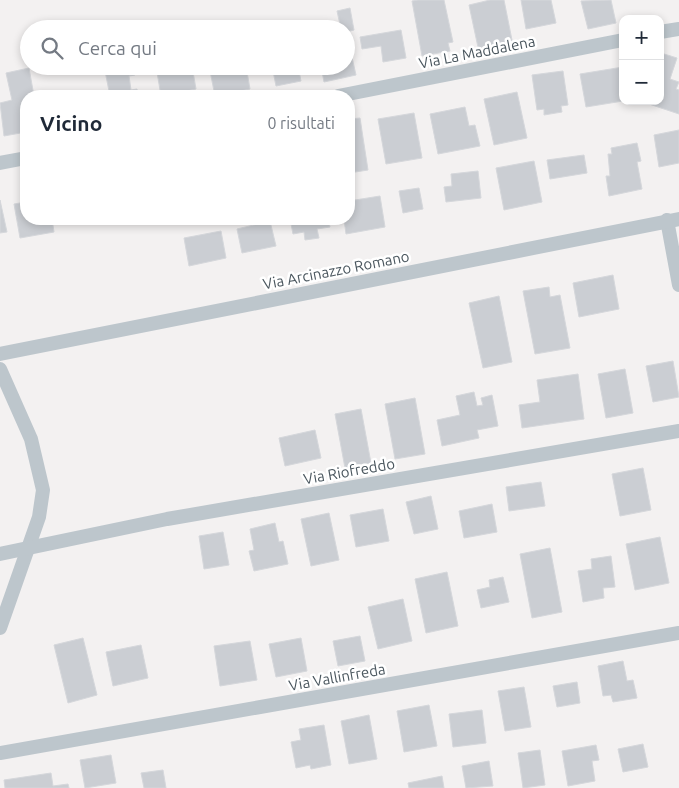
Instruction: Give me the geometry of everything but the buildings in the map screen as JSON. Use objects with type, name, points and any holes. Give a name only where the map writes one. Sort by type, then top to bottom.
[{"type":"street","points":[[664,31],[679,29]]},
{"type":"street","name":"Via La Maddalena","points":[[355,93],[619,41]]},
{"type":"street","points":[[0,164],[20,159]]},
{"type":"street","points":[[673,219],[679,285]]},
{"type":"street","name":"Via Arcinazzo Romano","points":[[0,354],[673,219]]},
{"type":"street","points":[[0,369],[28,431],[42,480],[40,510],[0,628]]},
{"type":"street","name":"Via Riofreddo","points":[[0,554],[167,520],[679,430]]},
{"type":"street","name":"Via Vallinfreda","points":[[0,753],[679,632]]}]
